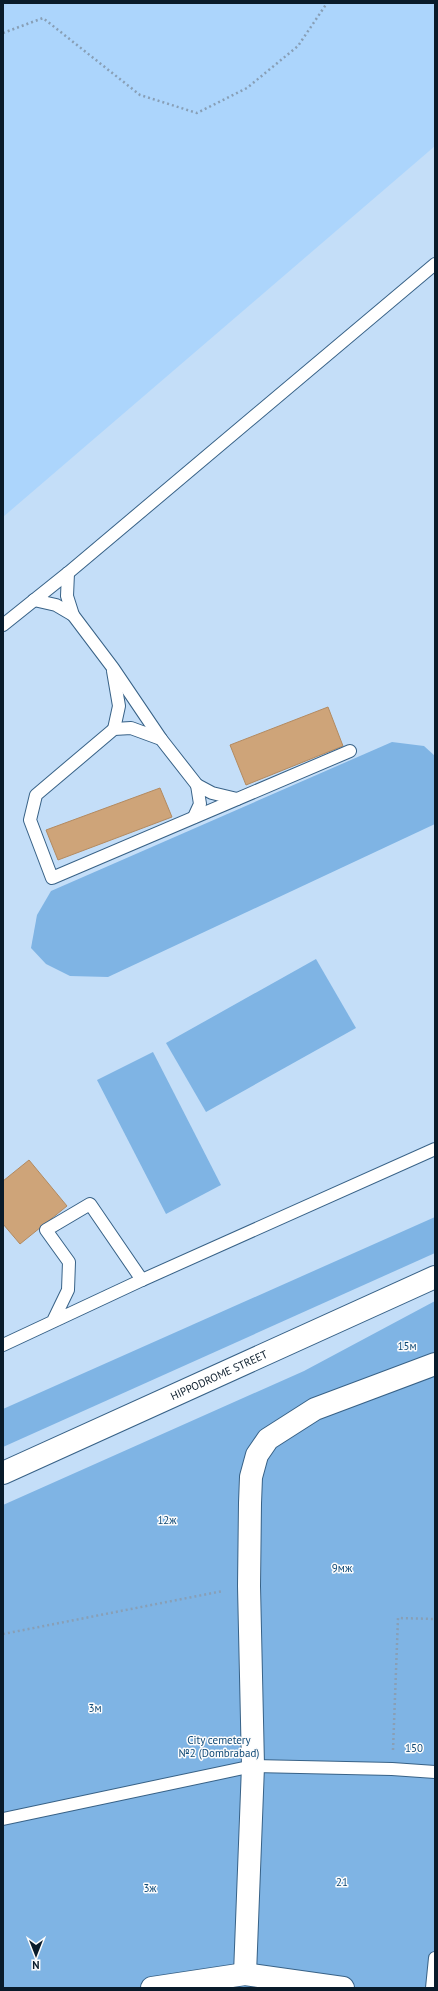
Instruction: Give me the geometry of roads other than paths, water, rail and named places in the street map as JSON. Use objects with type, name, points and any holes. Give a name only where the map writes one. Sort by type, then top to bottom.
[{"type":"street","name":"HIPPODROME STREET","points":[[3,1473],[435,1277]]},
{"type":"street","points":[[245,1981],[253,1766],[249,1586],[251,1476],[257,1455],[268,1439],[314,1409],[435,1364]]},
{"type":"street","points":[[152,1988],[245,1981],[343,1988]]},
{"type":"lane","points":[[3,624],[68,573],[435,264]]},
{"type":"lane","points":[[68,573],[67,596],[73,615],[113,668],[161,739],[197,785],[212,793],[238,799]]},
{"type":"lane","points":[[34,600],[56,605],[73,615]]},
{"type":"lane","points":[[113,668],[119,706],[114,729]]},
{"type":"lane","points":[[161,739],[131,728],[114,729],[36,794],[30,820],[52,878],[350,751]]},
{"type":"lane","points":[[194,817],[200,804],[197,785]]},
{"type":"lane","points":[[3,1345],[142,1280],[435,1149]]},
{"type":"lane","points":[[53,1321],[68,1290],[69,1262],[46,1230],[90,1204],[142,1280]]},
{"type":"lane","points":[[3,1819],[253,1766],[392,1768],[435,1772]]},
{"type":"lane","points":[[432,1988],[435,1958]]},
{"type":"park label","name":"15м","points":[[407,1346]]},
{"type":"park label","name":"12ж","points":[[167,1520]]},
{"type":"park label","name":"9мж","points":[[342,1568]]},
{"type":"park label","name":"3м","points":[[95,1708]]},
{"type":"park label","name":"City cemetery №2 (Dombrabad)","points":[[219,1746]]},
{"type":"park label","name":"150","points":[[414,1748]]},
{"type":"park label","name":"21","points":[[342,1882]]},
{"type":"park label","name":"3ж","points":[[150,1888]]}]
